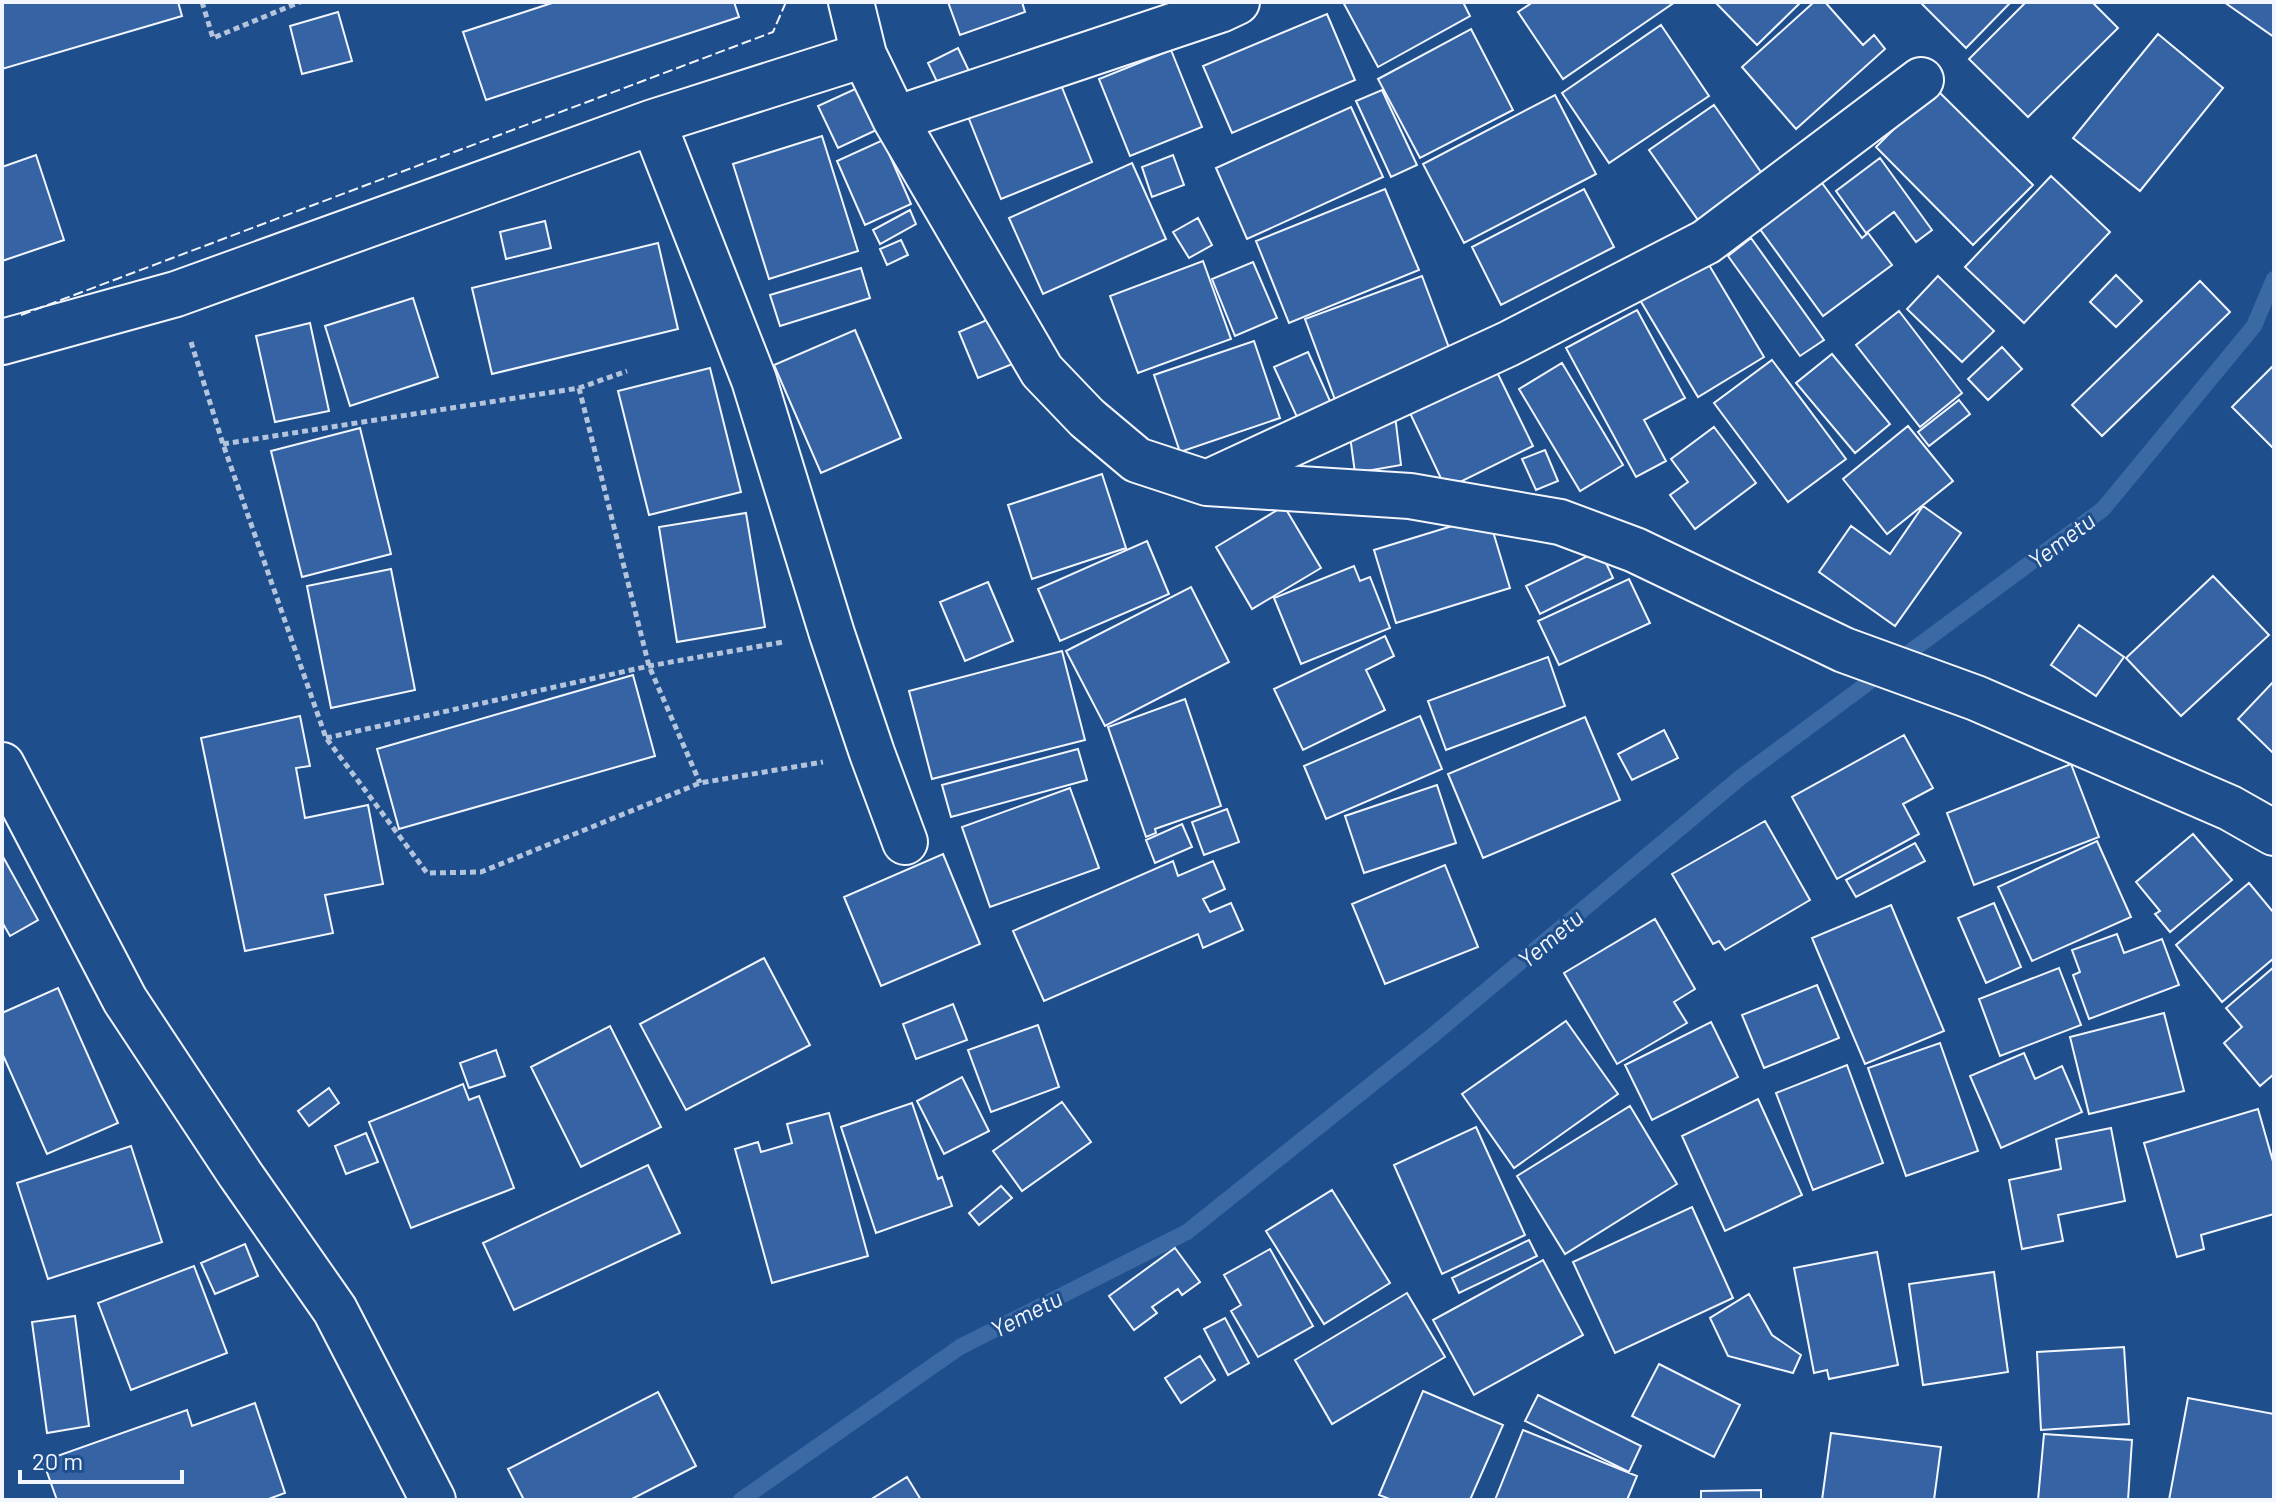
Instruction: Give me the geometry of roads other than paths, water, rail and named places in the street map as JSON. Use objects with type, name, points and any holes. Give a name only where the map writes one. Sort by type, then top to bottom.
[{"type":"street","points":[[851,2],[864,55],[895,119],[1042,371],[1087,418],[1137,460],[1207,483],[1410,496],[1560,522],[1635,550],[1844,650],[1976,698],[2230,808],[2274,833]]},
{"type":"street","points":[[895,119],[1237,2]]},
{"type":"street","points":[[2,342],[176,294],[653,122],[864,55]]},
{"type":"street","points":[[1207,483],[1508,344],[1706,242],[1921,80]]},
{"type":"street","points":[[653,122],[754,380],[832,634],[905,842]]},
{"type":"street","points":[[2,765],[125,1000],[335,1310],[433,1500]]},
{"type":"waterway","name":"Yemetu","points":[[741,1500],[960,1347],[1187,1232],[1432,1036],[1741,777],[2103,509],[2254,326],[2274,279]]}]
